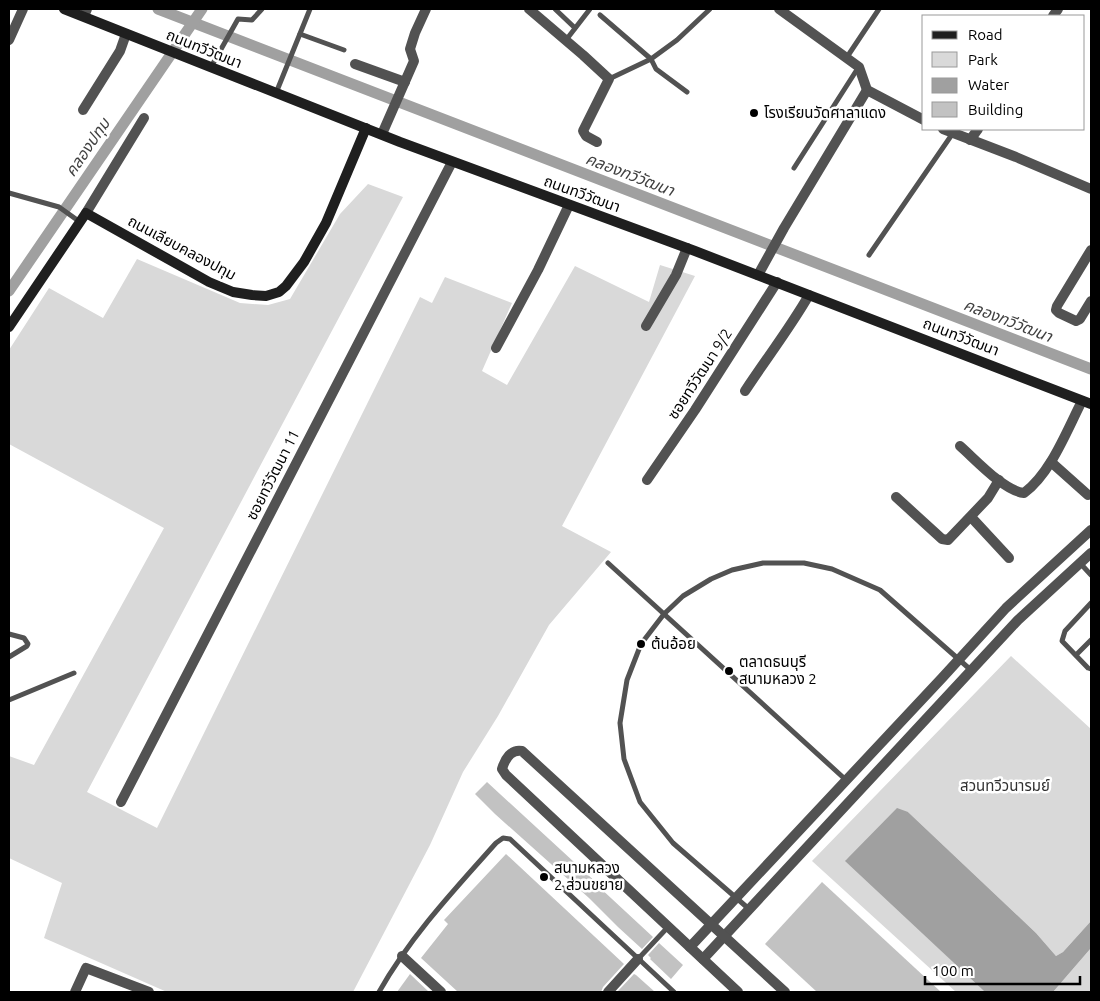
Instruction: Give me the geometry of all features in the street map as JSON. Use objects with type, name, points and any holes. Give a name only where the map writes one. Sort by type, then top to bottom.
[{"type":"main road","name":"ถนนทวีวัฒนา","points":[[64,9],[85,12],[126,34],[452,162],[777,282],[1087,402]]},
{"type":"main road","name":"ถนนเลียบคลองปทุม","points":[[81,218],[217,286],[233,292],[266,296],[279,292],[286,286],[304,262],[326,223],[366,128]]},
{"type":"main road","points":[[10,324],[81,218]]},
{"type":"street","points":[[9,40],[23,9]]},
{"type":"street","points":[[382,134],[390,120],[414,61],[410,49],[414,33],[426,9]]},
{"type":"street","points":[[529,9],[609,79],[583,131],[586,136],[597,142]]},
{"type":"street","points":[[779,9],[859,67],[867,90],[922,119]]},
{"type":"street","points":[[83,110],[120,51],[126,34]]},
{"type":"street","points":[[355,64],[405,82]]},
{"type":"street","points":[[758,275],[867,90]]},
{"type":"street","points":[[81,218],[144,118]]},
{"type":"street","points":[[946,130],[1091,189]]},
{"type":"street","points":[[970,140],[977,130]]},
{"type":"street","name":"ซอยทวีวัฒนา 11","points":[[121,802],[452,162]]},
{"type":"street","points":[[496,348],[570,205]]},
{"type":"street","points":[[646,326],[676,275],[687,248]]},
{"type":"street","points":[[1091,250],[1056,310],[1076,322],[1080,319],[1091,301]]},
{"type":"street","name":"ซอยทวีวัฒนา 9/2","points":[[647,480],[695,410],[777,282]]},
{"type":"street","points":[[744,391],[771,351],[791,326],[810,295]]},
{"type":"street","points":[[960,446],[999,480],[1017,492],[1024,493],[1030,489],[1051,462],[1087,402]]},
{"type":"street","points":[[1051,462],[1088,495]]},
{"type":"street","points":[[896,497],[942,539],[948,540],[988,498],[999,480]]},
{"type":"street","points":[[971,517],[1009,558]]},
{"type":"street","points":[[690,947],[1006,608],[1091,530]]},
{"type":"street","points":[[703,959],[1018,620],[1091,553]]},
{"type":"street","points":[[738,992],[506,774],[502,769],[504,762],[512,753],[517,750],[522,751],[785,992]]},
{"type":"street","points":[[402,956],[442,992]]},
{"type":"street","points":[[608,992],[638,959]]},
{"type":"street","points":[[75,992],[86,968],[149,992]]},
{"type":"lane","points":[[211,67],[238,19],[252,20],[262,9]]},
{"type":"lane","points":[[276,93],[310,9]]},
{"type":"lane","points":[[555,9],[575,28]]},
{"type":"lane","points":[[566,40],[590,9]]},
{"type":"lane","points":[[609,79],[651,59],[677,40],[710,9]]},
{"type":"lane","points":[[847,58],[879,9]]},
{"type":"lane","points":[[600,15],[651,59],[656,69],[687,92]]},
{"type":"lane","points":[[300,34],[344,50]]},
{"type":"lane","points":[[794,168],[859,67]]},
{"type":"lane","points":[[869,255],[953,133]]},
{"type":"lane","points":[[9,193],[59,207],[81,218]]},
{"type":"lane","points":[[608,563],[846,780]]},
{"type":"lane","points":[[750,909],[673,843],[640,802],[624,759],[620,723],[627,680],[642,644],[664,614],[683,596],[711,579],[732,570],[763,563],[804,563],[832,569],[880,590],[972,671]]},
{"type":"lane","points":[[1080,564],[1091,575]]},
{"type":"lane","points":[[1091,603],[1062,636],[1062,641],[1091,669]]},
{"type":"lane","points":[[9,634],[24,638],[28,644],[9,657]]},
{"type":"lane","points":[[1076,655],[1091,640]]},
{"type":"lane","points":[[9,700],[74,673]]},
{"type":"lane","points":[[378,992],[434,914],[496,843],[503,838],[510,839],[674,992]]},
{"type":"lane","points":[[638,959],[668,926]]},
{"type":"green space","points":[[368,184],[403,197],[87,792],[157,828],[420,297],[432,303],[445,277],[512,303],[482,371],[507,385],[575,266],[649,302],[660,265],[695,276],[562,526],[611,552],[549,625],[498,716],[463,772],[430,845],[353,992],[167,992],[44,938],[62,883],[9,858],[9,756],[34,765],[164,528],[9,444],[9,350],[49,288],[103,318],[137,259],[240,303],[268,305],[290,299],[340,214]]},
{"type":"green space","name":"สวนทวีวนารมย์","points":[[1011,656],[1091,729],[1091,921],[1063,952],[1056,956],[1036,933],[908,812],[846,860],[985,992],[956,992],[812,861]]},
{"type":"green space","points":[[1091,948],[1091,992],[1053,992]]},
{"type":"water","points":[[897,808],[908,812],[1036,933],[1056,956],[1063,952],[1091,921],[1091,948],[1053,992],[985,992],[845,861]]},
{"type":"building","points":[[487,782],[653,937],[642,949],[475,794]]},
{"type":"building","points":[[506,854],[624,964],[603,987],[601,992],[458,992],[421,958],[448,924],[444,920]]},
{"type":"building","points":[[822,882],[941,992],[817,992],[765,944]]},
{"type":"building","points":[[659,943],[683,965],[671,979],[648,955]]},
{"type":"building","points":[[410,974],[429,992],[397,992]]},
{"type":"building","points":[[634,974],[636,975],[655,992],[617,992]]},
{"type":"waterway","name":"คลองทวีวัฒนา","points":[[158,9],[1091,369]]},
{"type":"waterway","name":"คลองปทุม","points":[[9,291],[202,9]]},
{"type":"place","name":"โรงเรียนวัดศาลาแดง","points":[[754,113]]},
{"type":"place","name":"ต้นอ้อย","points":[[641,644]]},
{"type":"place","name":"ตลาดธนบุรี สนามหลวง 2","points":[[729,671]]},
{"type":"place","name":"สนามหลวง 2 ส่วนขยาย","points":[[544,877]]}]
